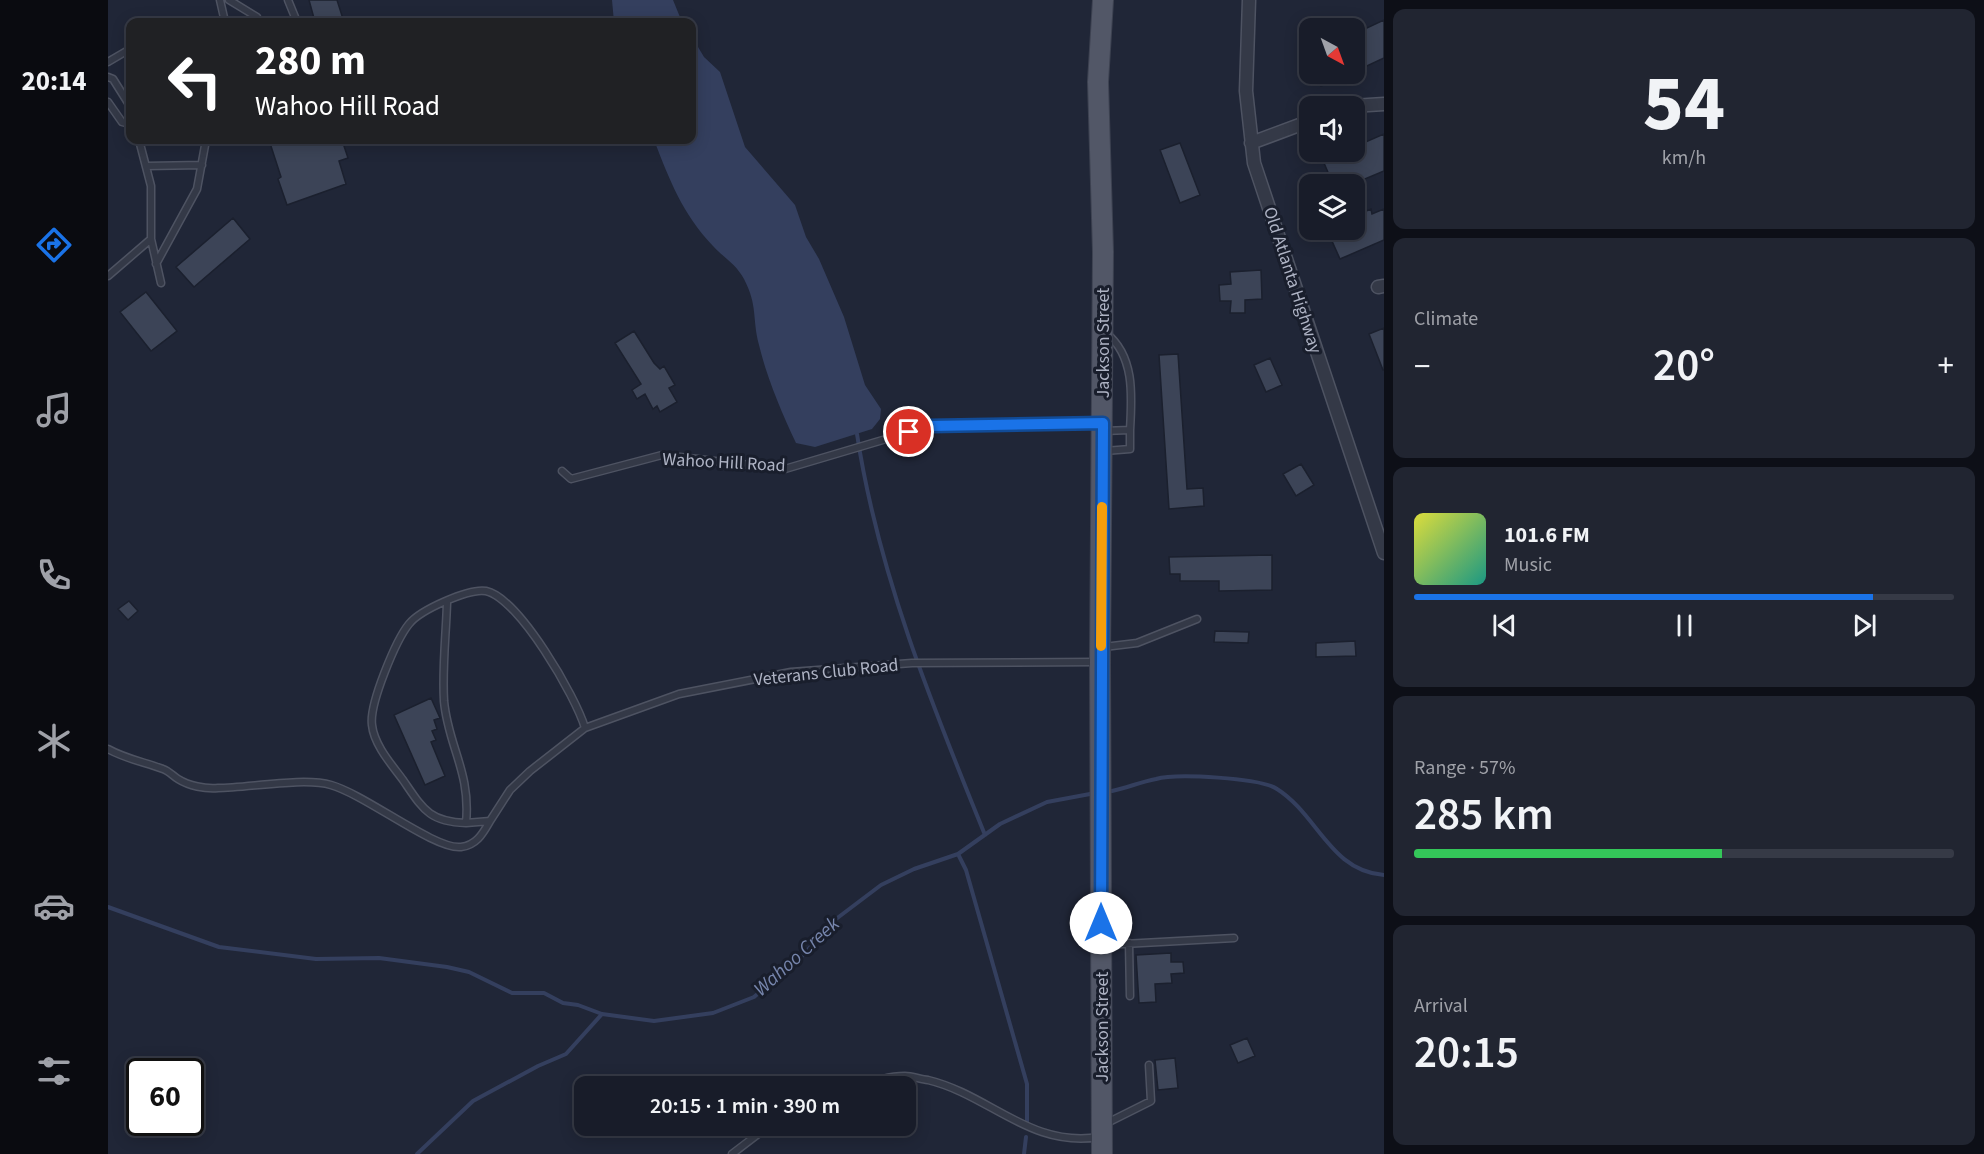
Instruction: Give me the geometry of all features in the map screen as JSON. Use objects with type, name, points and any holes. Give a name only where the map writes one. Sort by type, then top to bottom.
[{"type":"main road","name":"Jackson Street","points":[[1102,0],[1098,82],[1103,331],[1102,1139]]},
{"type":"street","name":"Old Atlanta Highway","points":[[1249,0],[1246,91],[1254,163],[1384,552]]},
{"type":"street","points":[[1365,105],[1384,104]]},
{"type":"street","points":[[1251,143],[1299,125]]},
{"type":"lane","points":[[220,0],[224,18]]},
{"type":"lane","points":[[229,0],[257,18]]},
{"type":"lane","points":[[288,0],[295,18]]},
{"type":"lane","points":[[108,62],[126,51]]},
{"type":"lane","points":[[108,77],[113,79],[126,100]]},
{"type":"lane","points":[[108,102],[122,122],[126,123]]},
{"type":"lane","points":[[140,144],[151,186],[152,239],[161,283]]},
{"type":"lane","points":[[156,264],[197,189],[205,144]]},
{"type":"lane","points":[[146,166],[202,165]]},
{"type":"lane","points":[[108,276],[152,239]]},
{"type":"lane","points":[[1102,452],[1130,449],[1131,377],[1116,342],[1103,331]]},
{"type":"lane","name":"Wahoo Hill Road","points":[[562,471],[571,479],[662,455],[784,468],[930,426],[1103,427]]},
{"type":"lane","points":[[1103,427],[1130,430]]},
{"type":"lane","points":[[490,821],[451,823],[430,816],[384,753],[372,725],[379,683],[409,623],[431,607],[447,603],[466,591],[487,591],[502,599],[528,625],[580,710],[585,728]]},
{"type":"lane","points":[[447,603],[444,701],[463,767],[468,801],[466,824]]},
{"type":"lane","name":"Veterans Club Road","points":[[108,749],[124,758],[165,770],[192,786],[216,789],[268,784],[329,784],[362,796],[439,843],[460,847],[472,844],[481,837],[510,790],[559,746],[585,728],[679,694],[791,672],[912,663],[1101,655],[1197,619]]},
{"type":"lane","points":[[1102,945],[1234,938]]},
{"type":"lane","points":[[1129,943],[1130,996]]},
{"type":"lane","points":[[916,1078],[942,1084],[974,1097],[1016,1123],[1050,1136],[1102,1139],[1151,1101],[1149,1065]]},
{"type":"lane","points":[[732,1154],[756,1136]]},
{"type":"water","points":[[612,0],[673,0],[680,18],[614,18]]},
{"type":"water","points":[[696,44],[704,57],[720,72],[745,147],[795,205],[806,237],[819,259],[844,317],[865,385],[881,409],[880,419],[872,429],[815,447],[796,443],[766,370],[757,336],[753,305],[744,279],[702,234],[685,209],[656,144],[696,144]]},
{"type":"building","points":[[309,0],[337,0],[343,18],[314,18]]},
{"type":"building","points":[[1384,20],[1384,58],[1365,67],[1365,29]]},
{"type":"building","points":[[1384,134],[1384,171],[1365,179],[1365,174],[1329,174],[1324,163],[1326,162],[1365,162],[1365,142]]},
{"type":"building","points":[[1180,143],[1200,195],[1180,203],[1160,150]]},
{"type":"building","points":[[270,144],[343,144],[348,158],[339,161],[346,184],[287,205],[278,179],[281,177]]},
{"type":"building","points":[[1371,209],[1372,214],[1384,209],[1384,240],[1340,259],[1331,240],[1365,240],[1365,211]]},
{"type":"building","points":[[233,218],[250,239],[194,287],[176,267]]},
{"type":"building","points":[[1261,270],[1262,299],[1245,300],[1245,313],[1230,313],[1231,301],[1220,301],[1219,285],[1231,284],[1230,272]]},
{"type":"building","points":[[146,292],[177,331],[151,351],[120,312]]},
{"type":"building","points":[[1384,328],[1384,370],[1383,370],[1369,334]]},
{"type":"building","points":[[634,331],[654,363],[660,369],[664,366],[675,385],[669,388],[677,402],[660,412],[657,406],[653,409],[645,394],[637,399],[632,390],[641,384],[615,343]]},
{"type":"building","points":[[1178,354],[1187,489],[1203,488],[1204,506],[1169,509],[1159,355]]},
{"type":"building","points":[[1270,358],[1282,385],[1266,392],[1254,365]]},
{"type":"building","points":[[1301,464],[1314,485],[1296,496],[1283,474]]},
{"type":"building","points":[[1272,555],[1272,590],[1219,591],[1219,581],[1180,581],[1180,574],[1170,574],[1169,557]]},
{"type":"building","points":[[129,601],[138,611],[128,620],[118,609]]},
{"type":"building","points":[[1215,631],[1249,632],[1248,643],[1214,642]]},
{"type":"building","points":[[1355,641],[1356,656],[1316,657],[1316,643]]},
{"type":"building","points":[[431,698],[440,718],[434,720],[437,729],[432,731],[436,740],[431,742],[445,776],[425,785],[394,715]]},
{"type":"building","points":[[1171,953],[1171,962],[1183,962],[1184,973],[1171,974],[1172,983],[1155,984],[1156,1002],[1139,1003],[1136,955]]},
{"type":"building","points":[[1247,1038],[1255,1056],[1238,1063],[1230,1045]]},
{"type":"building","points":[[1175,1058],[1178,1088],[1158,1090],[1155,1060]]},
{"type":"waterway","points":[[857,434],[866,486],[893,588],[927,688],[985,835]]},
{"type":"waterway","name":"Wahoo Creek","points":[[1112,791],[1156,779],[1181,776],[1237,779],[1268,785],[1291,800],[1337,853],[1350,864],[1384,875]]},
{"type":"waterway","name":"Wahoo Creek","points":[[108,907],[219,947],[316,959],[379,958],[447,967],[469,972],[512,993],[544,993],[563,1003],[578,1005],[602,1014],[654,1021],[713,1013],[754,997],[802,956],[836,919],[881,885],[914,869],[958,854],[1000,824],[1047,802],[1090,794]]},
{"type":"waterway","points":[[958,854],[966,870],[1027,1084],[1027,1123]]},
{"type":"waterway","name":"Wahoo Creek","points":[[417,1154],[473,1101],[538,1066],[566,1054],[602,1014]]},
{"type":"waterway","points":[[1024,1154],[1026,1137]]},
{"type":"slow traffic","points":[[1101,646],[1102,507]]},
{"type":"route","points":[[909,432],[930,426],[1103,423],[1100,662],[1101,923]]}]
